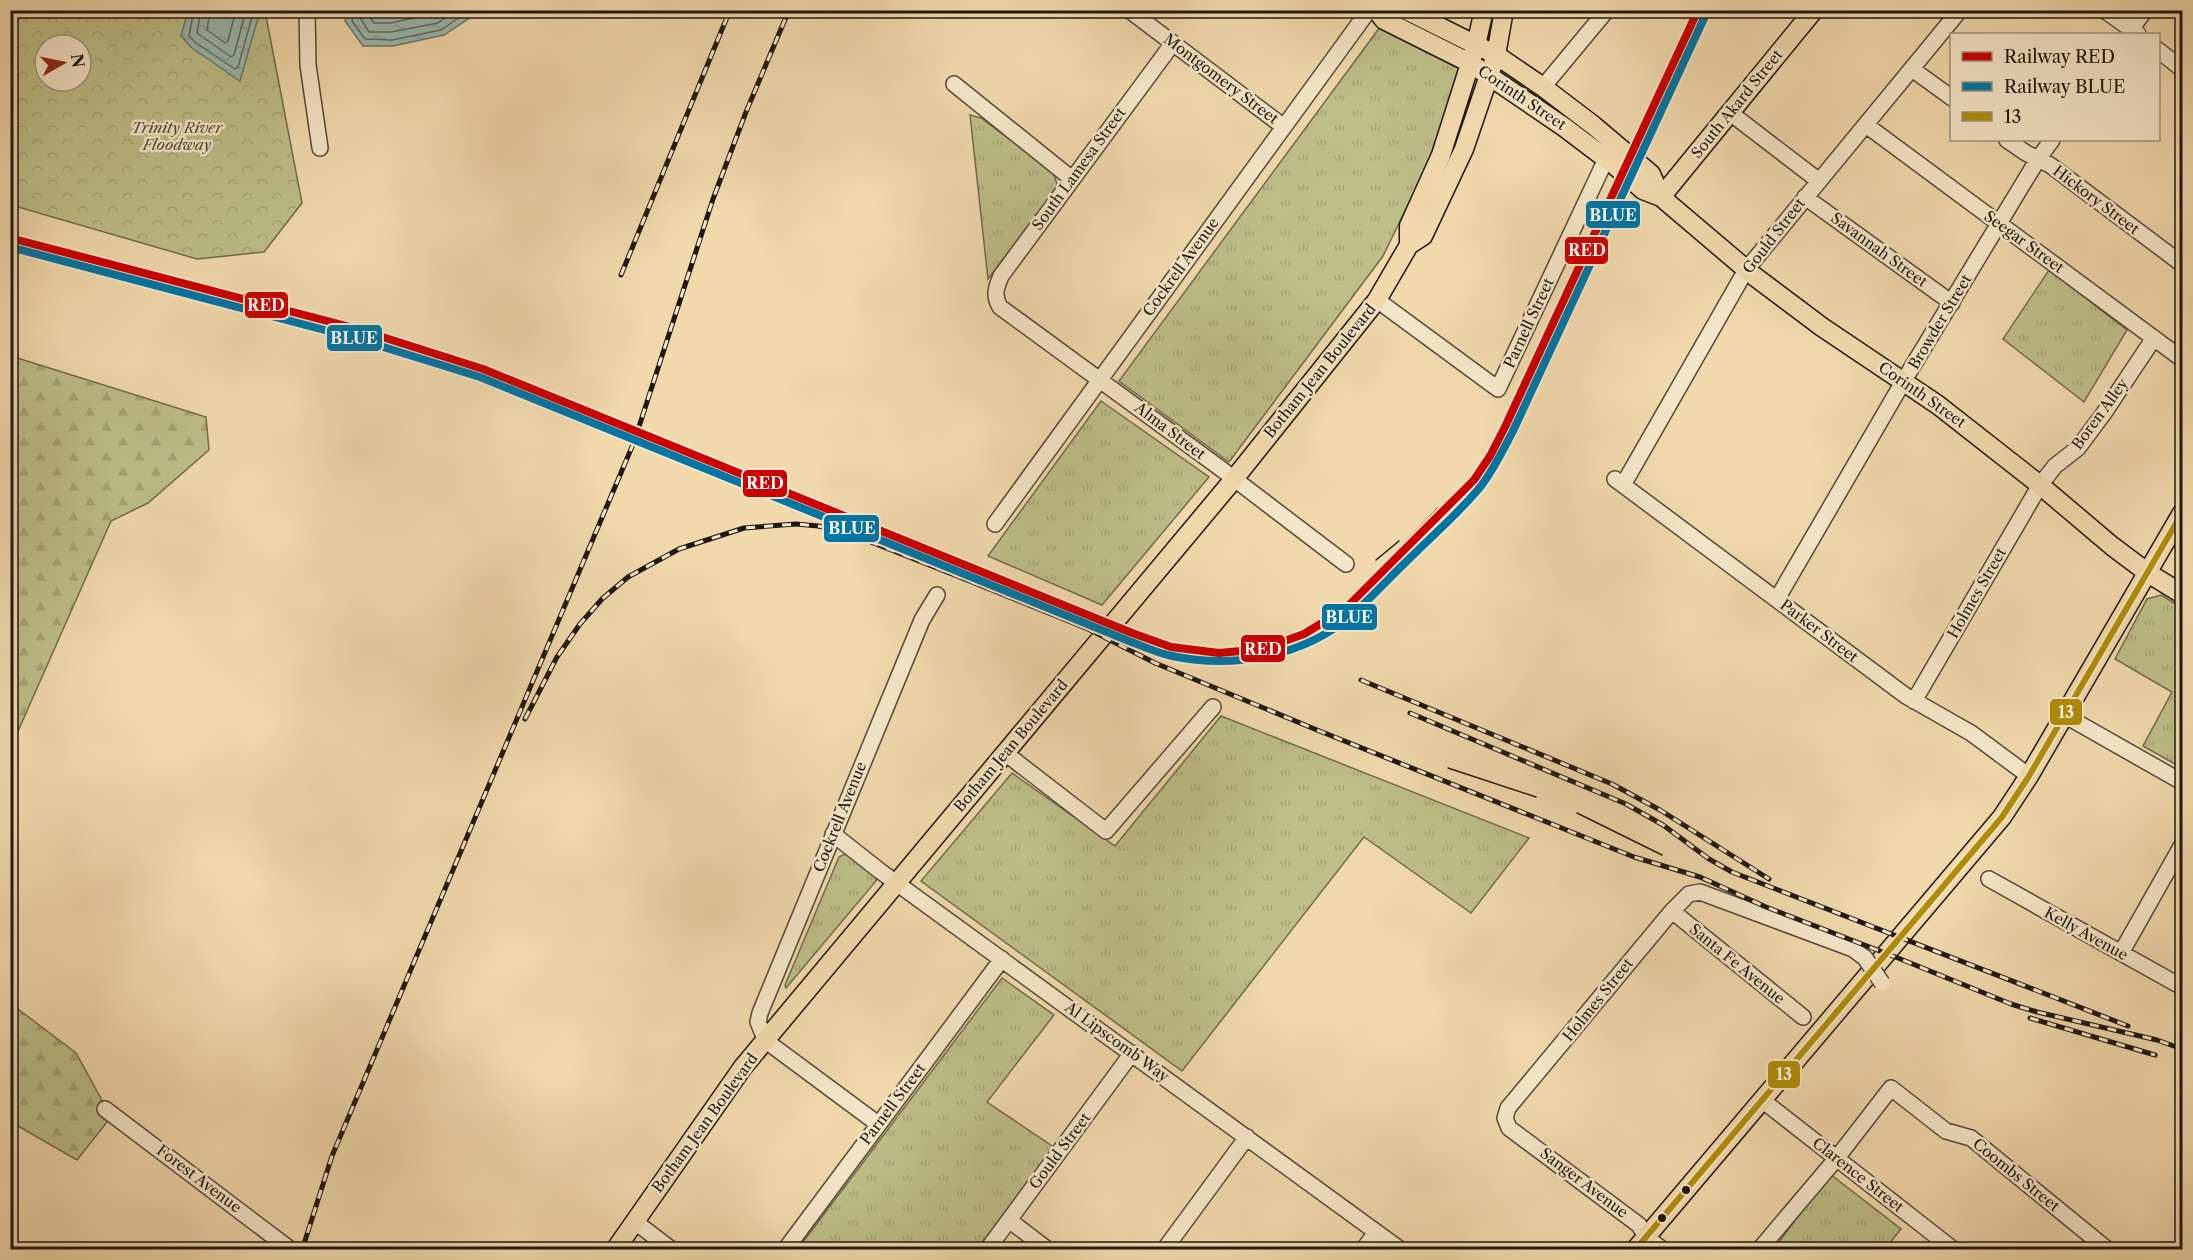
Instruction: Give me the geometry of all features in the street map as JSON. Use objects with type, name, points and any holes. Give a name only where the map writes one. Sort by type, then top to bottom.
[{"type":"main road","name":"Corinth Street","points":[[1376,10],[1384,20],[1470,63],[1531,103],[1643,190],[1660,197],[1746,270],[1822,327],[1975,432],[2112,546],[2148,573],[2182,594]]},
{"type":"main road","name":"Corinth Street","points":[[1406,10],[1496,55],[1543,87],[1652,174],[1660,197]]},
{"type":"main road","name":"Botham Jean Boulevard","points":[[1410,245],[1408,226],[1441,155],[1476,45],[1484,10]]},
{"type":"main road","name":"Botham Jean Boulevard","points":[[615,1250],[743,1068],[1234,479],[1377,300],[1410,245],[1423,236],[1464,149],[1496,55],[1504,10]]},
{"type":"main road","name":"South Akard Street","points":[[1660,197],[1814,10]]},
{"type":"main road","points":[[1641,1243],[2002,817],[2029,776],[2182,513]]},
{"type":"street","points":[[306,10],[308,65],[320,148]]},
{"type":"street","name":"Montgomery Street","points":[[1129,10],[1284,127]]},
{"type":"street","name":"Cockrell Avenue","points":[[995,524],[1369,10]]},
{"type":"street","points":[[1543,87],[1607,10]]},
{"type":"street","name":"Gould Street","points":[[1619,482],[1746,270],[1960,10]]},
{"type":"street","points":[[2104,10],[2132,33],[2145,10]]},
{"type":"street","name":"South Lamesa Street","points":[[996,299],[995,290],[1001,276],[1173,43]]},
{"type":"street","points":[[2160,52],[2182,69]]},
{"type":"street","points":[[1912,69],[1950,97]]},
{"type":"street","points":[[954,84],[1072,178]]},
{"type":"street","points":[[1729,112],[1819,181]]},
{"type":"street","name":"Seegar Street","points":[[1866,126],[2182,359]]},
{"type":"street","name":"Hickory Street","points":[[2008,141],[2050,165],[2182,264]]},
{"type":"street","name":"Browder Street","points":[[1777,599],[1903,382],[2038,159],[2051,141]]},
{"type":"street","name":"Parnell Street","points":[[1377,300],[1498,389],[1606,159]]},
{"type":"street","name":"Savannah Street","points":[[1805,196],[1952,303]]},
{"type":"street","name":"Alma Street","points":[[996,299],[1000,307],[1346,564]]},
{"type":"street","name":"Boren Alley","points":[[2040,485],[2055,466],[2078,448],[2154,338]]},
{"type":"street","name":"Parker Street","points":[[1619,482],[1914,700],[1953,722],[2029,776]]},
{"type":"street","name":"Holmes Street","points":[[1914,700],[2040,485]]},
{"type":"street","name":"Cockrell Avenue","points":[[766,1041],[758,1022],[760,1013],[922,620],[937,595]]},
{"type":"street","points":[[1005,753],[1106,831],[1213,707]]},
{"type":"street","points":[[2064,715],[2182,782]]},
{"type":"street","name":"Al Lipscomb Way","points":[[833,834],[1401,1250]]},
{"type":"street","points":[[2121,953],[2182,845]]},
{"type":"street","name":"Kelly Avenue","points":[[1989,879],[2182,987]]},
{"type":"street","name":"Holmes Street","points":[[1505,1118],[1508,1108],[1671,911],[1689,894],[1700,892],[1853,949],[1865,958],[1882,983]]},
{"type":"street","name":"Santa Fe Avenue","points":[[1671,911],[1803,1017]]},
{"type":"street","name":"Parnell Street","points":[[784,1250],[1002,959]]},
{"type":"street","points":[[766,1041],[878,1124]]},
{"type":"street","name":"Gould Street","points":[[987,1250],[1132,1053]]},
{"type":"street","name":"Coombs Street","points":[[1836,1159],[1891,1088],[1946,1131],[1971,1138],[2108,1250]]},
{"type":"street","name":"Clarence Street","points":[[1762,1100],[1954,1250]]},
{"type":"street","name":"Forest Avenue","points":[[105,1109],[291,1250]]},
{"type":"street","name":"Sanger Avenue","points":[[1505,1118],[1509,1128],[1639,1225],[1641,1243],[1663,1250]]},
{"type":"street","points":[[1164,1250],[1247,1137]]},
{"type":"street","points":[[1759,1250],[1836,1159]]},
{"type":"street","points":[[1009,1220],[1048,1250]]},
{"type":"street","points":[[634,1221],[672,1250]]},
{"type":"street","points":[[1363,1250],[1376,1232]]},
{"type":"green space","name":"Trinity River Floodway","points":[[10,11],[265,11],[302,203],[264,252],[197,259],[11,205]]},
{"type":"green space","points":[[1380,27],[1462,70],[1426,168],[1383,256],[1229,462],[1119,381]]},
{"type":"green space","points":[[970,115],[981,118],[1053,172],[1058,187],[988,279]]},
{"type":"green space","points":[[2049,270],[2127,330],[2084,402],[2003,339]]},
{"type":"green space","points":[[11,356],[206,417],[209,450],[148,503],[111,521],[11,747]]},
{"type":"green space","points":[[1101,401],[1209,477],[1102,605],[988,556]]},
{"type":"green space","points":[[2161,595],[2182,608],[2182,768],[2143,746],[2172,692],[2115,659],[2147,599]]},
{"type":"green space","points":[[1221,716],[1529,838],[1471,913],[1364,837],[1182,1071],[921,881],[1012,773],[1115,846]]},
{"type":"green space","points":[[845,854],[877,878],[876,881],[786,988],[785,985],[839,857]]},
{"type":"green space","points":[[1002,978],[1054,1015],[987,1102],[1055,1148],[977,1249],[797,1250]]},
{"type":"green space","points":[[10,1003],[76,1053],[111,1117],[77,1160],[11,1122]]},
{"type":"green space","points":[[1830,1174],[1901,1229],[1885,1249],[1773,1250]]},
{"type":"water","points":[[349,10],[480,11],[444,35],[393,46],[363,46],[345,21]]},
{"type":"water","points":[[188,11],[260,11],[240,81],[192,48],[181,36]]},
{"type":"tram line","points":[[1384,571],[1399,548],[1438,508]]},
{"type":"tram line","points":[[1376,560],[1399,541]]},
{"type":"tram line","points":[[1448,768],[1536,797]]},
{"type":"tram line","points":[[1577,813],[1662,855]]},
{"type":"railway","points":[[621,275],[730,10]]},
{"type":"railway","points":[[302,1250],[332,1156],[634,442],[713,199],[746,112],[789,10]]},
{"type":"railway","points":[[525,719],[557,657],[580,624],[602,599],[628,577],[679,549],[744,528],[796,524],[818,526],[843,531],[967,580],[1088,629],[1155,663],[1317,730],[1634,857],[1700,877],[1766,907],[2011,1004],[2157,1040],[2182,1049]]},
{"type":"railway","points":[[1361,680],[1612,784],[1660,810],[1769,879]]},
{"type":"railway","points":[[1410,713],[1626,804],[1663,825],[1709,859],[1732,872],[2128,1026]]},
{"type":"railway","points":[[2030,1018],[2155,1055]]},
{"type":"rail line","name":"RED","points":[[10,238],[354,328],[483,369],[1171,647],[1219,653],[1262,649],[1304,634],[1345,609],[1474,480],[1505,427],[1698,10]]},
{"type":"rail line","name":"BLUE","points":[[10,247],[351,337],[480,377],[1155,651],[1195,660],[1243,660],[1290,650],[1312,641],[1352,615],[1456,514],[1486,480],[1513,431],[1706,14]]},
{"type":"transit line","name":"13","points":[[1635,1250],[2002,817],[2029,776],[2182,513]]}]
